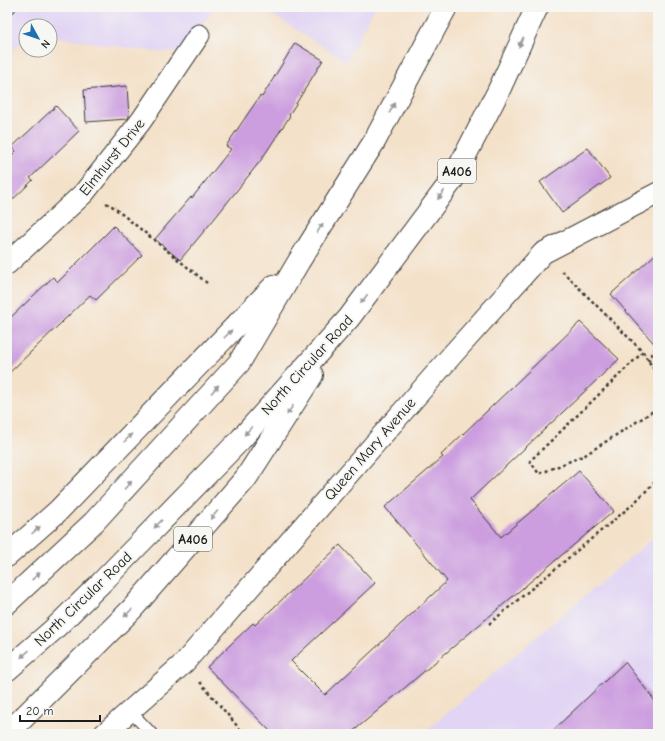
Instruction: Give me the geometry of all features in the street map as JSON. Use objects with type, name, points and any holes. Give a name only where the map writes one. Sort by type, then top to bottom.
[{"type":"highway","points":[[7,603],[94,522],[239,363],[299,261],[374,142],[446,7]]},
{"type":"highway","name":"North Circular Road","points":[[7,670],[52,630],[114,569],[241,439],[349,318],[454,178],[498,92],[537,7]]},
{"type":"highway","points":[[7,556],[58,510],[299,261]]},
{"type":"highway","name":"A406","points":[[7,734],[132,609],[246,478],[349,318]]},
{"type":"street","name":"Elmhurst Drive","points":[[7,264],[84,193],[141,121],[199,35]]},
{"type":"street","name":"Queen Mary Avenue","points":[[104,734],[184,663],[446,361],[543,253],[658,193]]},
{"type":"lane","points":[[130,711],[152,734]]},
{"type":"path","points":[[84,193],[112,206],[207,283]]},
{"type":"path","points":[[543,253],[643,352],[658,376]]},
{"type":"path","points":[[648,361],[658,344]]},
{"type":"path","points":[[643,352],[530,461],[539,474],[585,455],[658,408]]},
{"type":"path","points":[[489,624],[632,505],[658,479]]},
{"type":"path","points":[[184,663],[244,734]]},
{"type":"shaded area","points":[[7,7],[215,7],[183,51],[155,52],[58,37],[58,18],[18,18],[18,45],[7,55]]},
{"type":"shaded area","points":[[260,7],[375,7],[346,61]]},
{"type":"shaded area","points":[[658,534],[658,734],[422,734]]},
{"type":"building","points":[[295,43],[323,60],[289,115],[290,116],[261,160],[180,260],[155,239],[191,197],[192,198],[231,149],[226,146],[260,96],[262,97]]},
{"type":"building","points":[[127,86],[129,117],[127,119],[86,122],[84,90]]},
{"type":"building","points":[[56,106],[79,131],[30,178],[33,180],[7,205],[7,154],[10,157],[16,151],[12,147]]},
{"type":"building","points":[[588,148],[610,178],[562,213],[540,182]]},
{"type":"building","points":[[114,226],[142,255],[96,300],[90,295],[7,375],[7,321],[53,277],[58,282]]},
{"type":"building","points":[[658,252],[658,348],[611,294]]},
{"type":"building","points":[[580,322],[619,359],[470,500],[501,537],[579,471],[614,511],[350,734],[273,734],[207,667],[253,623],[255,625],[340,545],[375,583],[291,661],[325,695],[447,581],[385,507],[443,457],[441,455]]},
{"type":"building","points":[[625,662],[658,705],[658,734],[549,734]]}]
